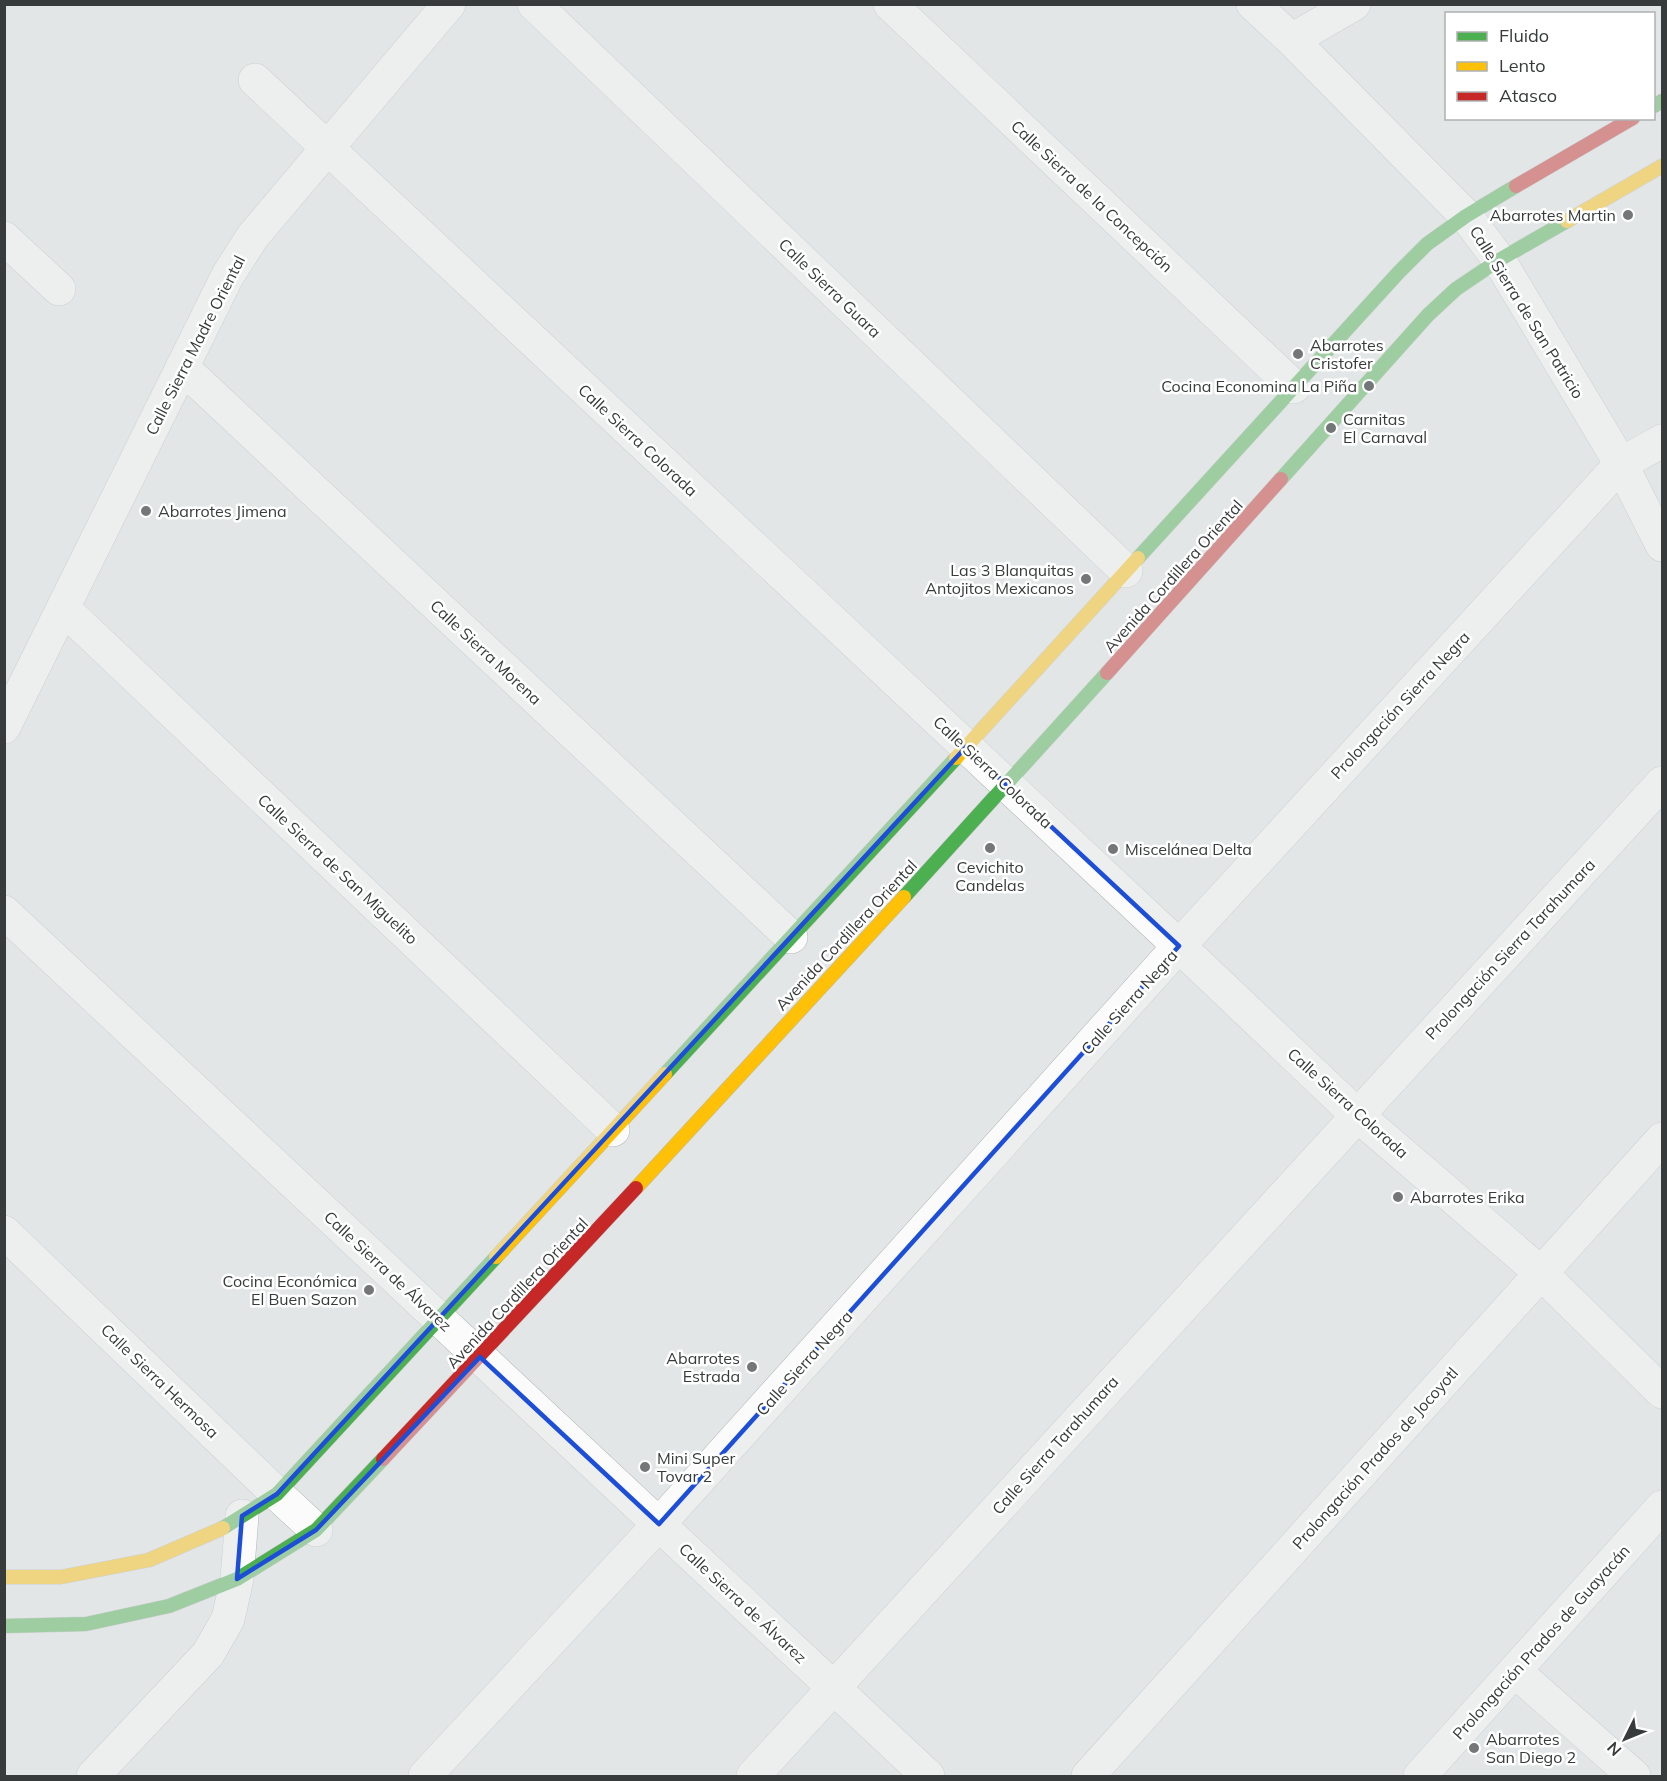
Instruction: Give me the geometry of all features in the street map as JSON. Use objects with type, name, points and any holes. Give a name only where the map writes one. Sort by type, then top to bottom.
[{"type":"street","name":"Calle Sierra Madre Oriental","points":[[4,727],[228,275],[253,236],[449,4]]},
{"type":"street","name":"Calle Sierra Guara","points":[[534,4],[1126,571]]},
{"type":"street","name":"Calle Sierra de la Concepción","points":[[890,4],[1294,387]]},
{"type":"street","name":"Calle Sierra de San Patricio","points":[[1253,4],[1292,40],[1466,216],[1499,260],[1621,464],[1662,545]]},
{"type":"street","points":[[1292,40],[1354,4]]},
{"type":"street","name":"Calle Sierra Colorada","points":[[255,80],[1358,1115],[1541,1273],[1662,1392]]},
{"type":"street","points":[[4,1576],[61,1577],[148,1560],[219,1530],[277,1494],[1420,251],[1466,216],[1630,120]]},
{"type":"street","name":"Avenida Cordillera Oriental","points":[[4,1626],[86,1623],[169,1606],[237,1579],[316,1530],[480,1357],[1007,785],[1428,315],[1456,289],[1499,260],[1662,166]]},
{"type":"street","points":[[4,238],[59,289]]},
{"type":"street","name":"Calle Sierra Morena","points":[[182,367],[791,937]]},
{"type":"street","points":[[1621,464],[1662,441]]},
{"type":"street","name":"Prolongación Sierra Negra","points":[[1179,946],[1621,464]]},
{"type":"street","name":"Calle Sierra de San Miguelito","points":[[63,608],[613,1130]]},
{"type":"street","name":"Prolongación Sierra Tarahumara","points":[[1358,1115],[1662,783]]},
{"type":"street","name":"Calle Sierra de Álvarez","points":[[4,912],[928,1776]]},
{"type":"street","name":"Calle Sierra Negra","points":[[425,1776],[659,1524],[1179,946]]},
{"type":"street","name":"Calle Sierra Tarahumara","points":[[753,1776],[1358,1115]]},
{"type":"street","name":"Prolongación Prados de Jocoyotl","points":[[1088,1776],[1662,1139]]},
{"type":"street","name":"Calle Sierra Hermosa","points":[[4,1232],[316,1530]]},
{"type":"street","name":"Prolongación Prados de Guayacán","points":[[1420,1776],[1662,1507]]},
{"type":"street","points":[[93,1776],[208,1654],[228,1619],[237,1579],[242,1516]]},
{"type":"street","points":[[1515,1671],[1634,1776]]},
{"type":"highlighted area","points":[[966,747],[1179,946],[659,1524],[480,1357],[316,1530],[237,1579],[242,1516],[277,1494]]},
{"type":"traffic: fast","points":[[1655,105],[1662,101]]},
{"type":"traffic: fast","points":[[1138,558],[1427,244],[1466,216],[1516,186]]},
{"type":"traffic: fast","points":[[1281,479],[1428,315],[1456,289],[1499,260],[1567,221]]},
{"type":"traffic: fast","points":[[904,897],[1107,673]]},
{"type":"traffic: fast","points":[[665,1074],[956,758]]},
{"type":"traffic: fast","points":[[223,1528],[277,1494],[496,1257]]},
{"type":"traffic: fast","points":[[4,1626],[86,1624],[169,1606],[237,1579],[316,1530],[383,1459]]},
{"type":"traffic: slow","points":[[1567,221],[1662,166]]},
{"type":"traffic: slow","points":[[956,758],[1138,558]]},
{"type":"traffic: slow","points":[[636,1188],[904,897]]},
{"type":"traffic: slow","points":[[496,1257],[665,1074]]},
{"type":"traffic: slow","points":[[4,1577],[61,1577],[149,1560],[223,1528]]},
{"type":"traffic: jam","points":[[1516,186],[1630,120]]},
{"type":"traffic: jam","points":[[1107,673],[1281,479]]},
{"type":"traffic: jam","points":[[383,1459],[636,1188]]},
{"type":"place","name":"Abarrotes Martin","points":[[1628,215]]},
{"type":"place","name":"Abarrotes Cristofer","points":[[1298,354]]},
{"type":"place","name":"Cocina Economina La Piña","points":[[1369,386]]},
{"type":"place","name":"Carnitas El Carnaval","points":[[1331,428]]},
{"type":"place","name":"Abarrotes Jimena","points":[[146,511]]},
{"type":"place","name":"Las 3 Blanquitas Antojitos Mexicanos","points":[[1086,579]]},
{"type":"place","name":"Cevichito Candelas","points":[[990,848]]},
{"type":"place","name":"Miscelánea Delta","points":[[1113,849]]},
{"type":"place","name":"Abarrotes Erika","points":[[1398,1197]]},
{"type":"place","name":"Cocina Económica El Buen Sazon","points":[[369,1290]]},
{"type":"place","name":"Abarrotes Estrada","points":[[752,1367]]},
{"type":"place","name":"Mini Super Tovar 2","points":[[645,1467]]},
{"type":"place","name":"Abarrotes San Diego 2","points":[[1474,1748]]}]
